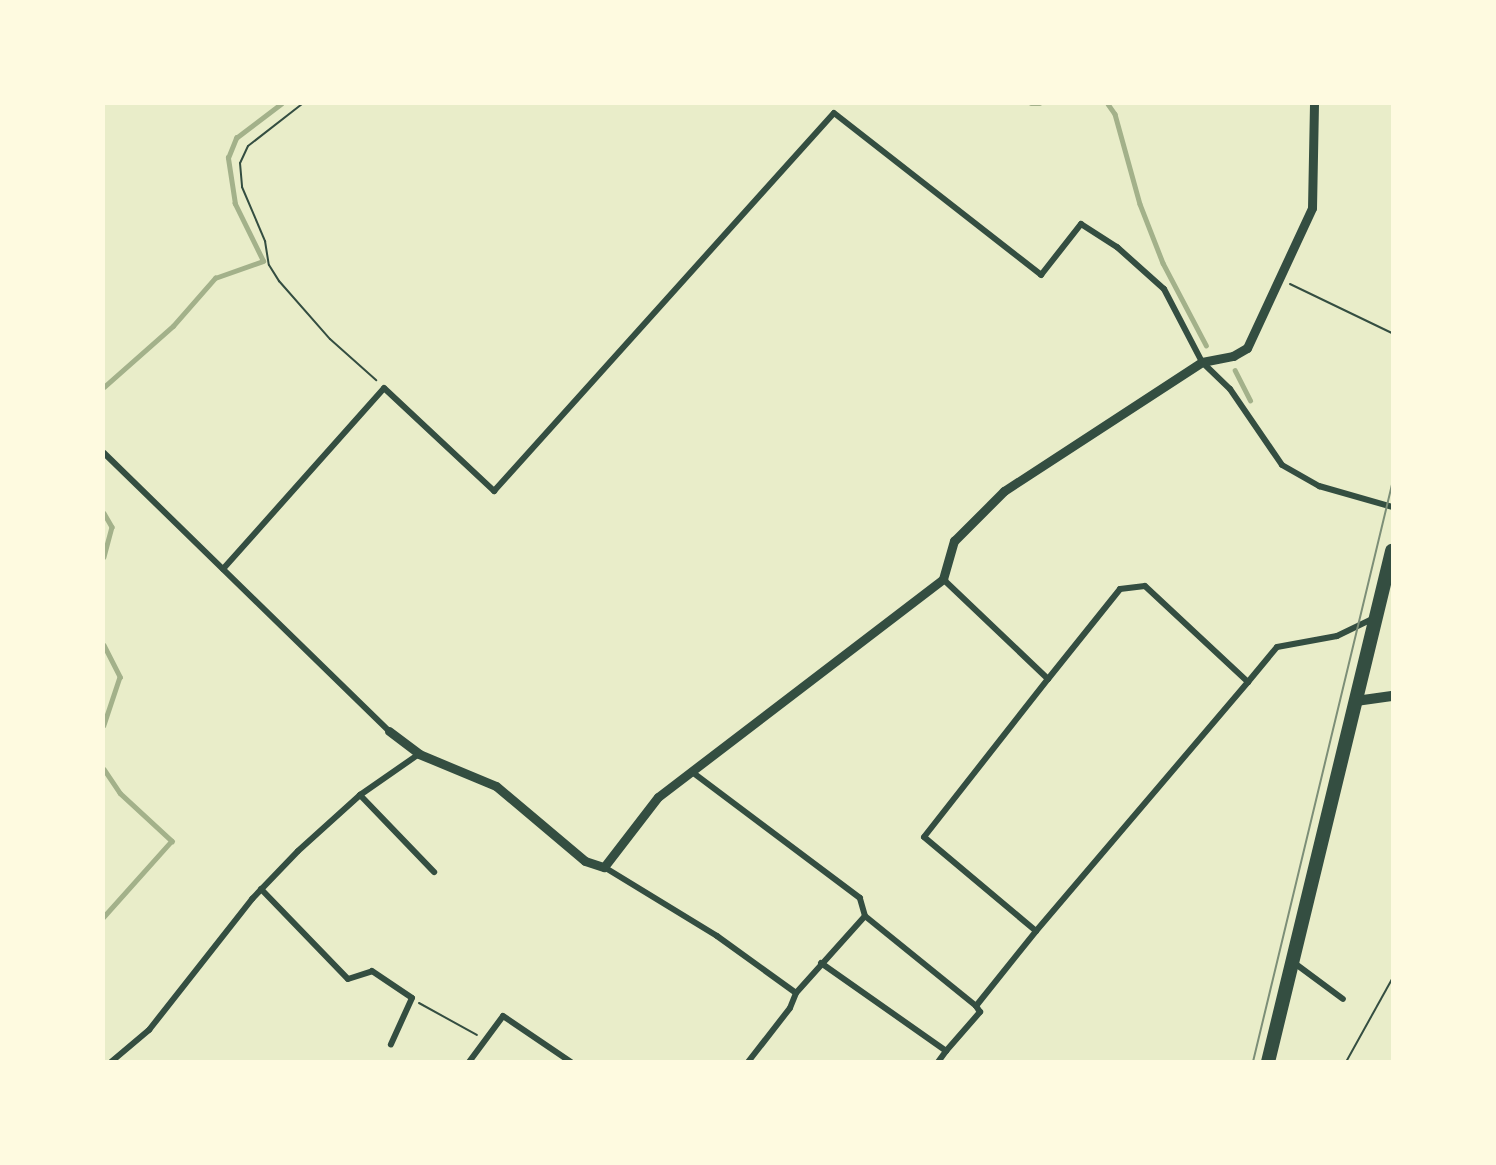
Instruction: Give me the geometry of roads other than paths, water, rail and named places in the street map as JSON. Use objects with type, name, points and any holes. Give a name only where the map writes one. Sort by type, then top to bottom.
[{"type":"highway","points":[[1268,1062],[1392,551]]},
{"type":"main road","points":[[1356,701],[1392,696]]},
{"type":"street","points":[[604,867],[658,797],[943,579],[954,541],[1004,491],[1202,362],[1233,356],[1247,348],[1312,208],[1314,104]]},
{"type":"street","points":[[223,569],[384,388],[494,491],[834,113],[1041,276],[1081,224],[1117,247],[1164,289],[1202,362],[1230,390],[1282,465],[1319,486],[1392,507]]},
{"type":"street","points":[[104,453],[389,731],[419,754],[496,786],[585,861],[604,867],[717,936],[796,993]]},
{"type":"street","points":[[943,579],[1047,679]]},
{"type":"street","points":[[1036,931],[924,837],[1120,589],[1145,586],[1248,682]]},
{"type":"street","points":[[976,1006],[1036,931],[1277,647],[1337,636],[1377,616]]},
{"type":"street","points":[[111,1062],[149,1030],[261,889],[360,795],[419,754]]},
{"type":"street","points":[[691,771],[860,898],[865,916],[976,1006],[980,1012],[938,1062]]},
{"type":"street","points":[[360,795],[434,872]]},
{"type":"street","points":[[261,889],[348,979],[372,971],[411,998],[391,1044]]},
{"type":"street","points":[[748,1062],[790,1008],[796,993],[865,916]]},
{"type":"street","points":[[1293,961],[1343,999]]},
{"type":"street","points":[[821,963],[946,1051]]},
{"type":"street","points":[[469,1062],[488,1040],[503,1016],[571,1062]]},
{"type":"waterway","points":[[104,387],[173,326],[215,278],[263,261],[235,204],[228,158],[236,138],[281,104]]},
{"type":"waterway","points":[[1031,104],[1040,104]]},
{"type":"waterway","points":[[1108,104],[1115,114],[1140,204],[1163,263],[1206,345]]},
{"type":"waterway","points":[[1235,370],[1250,400]]},
{"type":"waterway","points":[[104,513],[112,527],[104,557]]},
{"type":"waterway","points":[[104,645],[120,677],[104,725]]},
{"type":"waterway","points":[[104,769],[120,793],[172,841],[104,917]]},
{"type":"tram line","points":[[1253,1062],[1392,485]]}]
